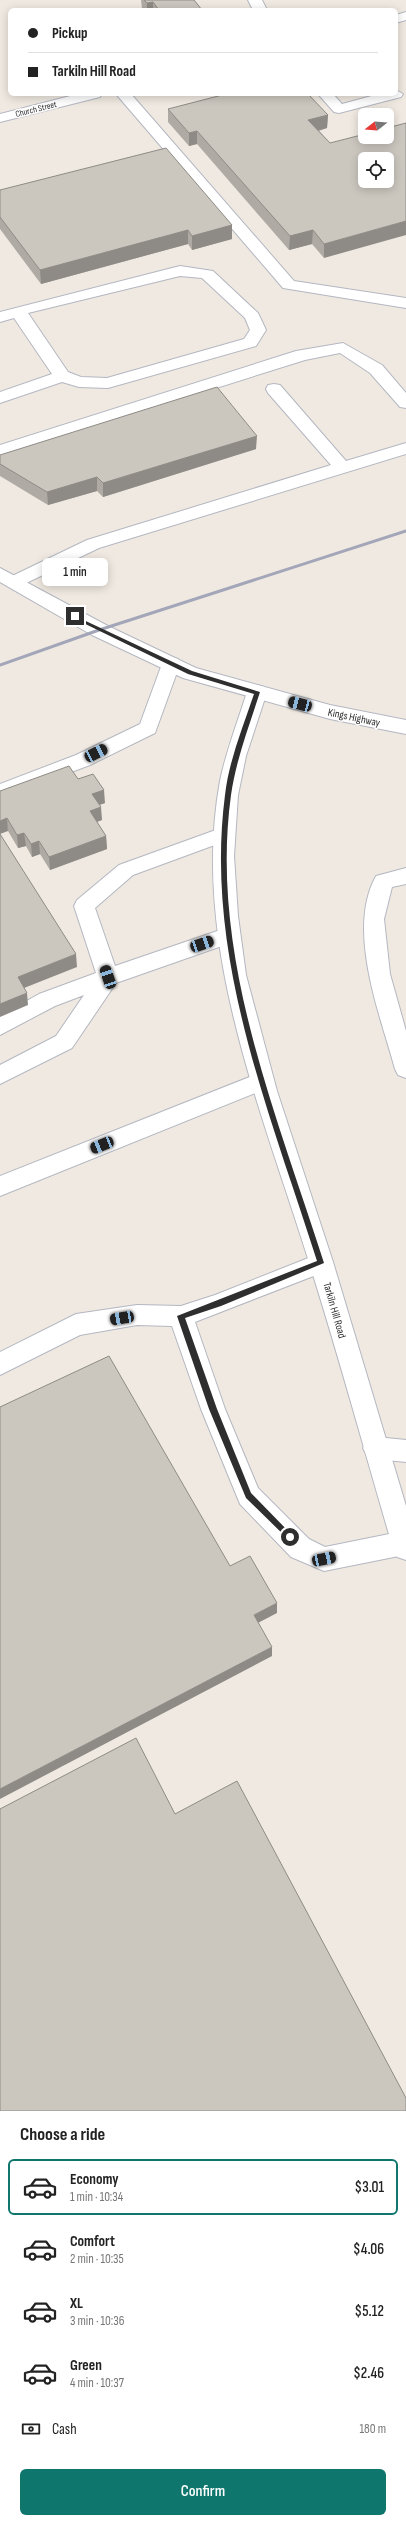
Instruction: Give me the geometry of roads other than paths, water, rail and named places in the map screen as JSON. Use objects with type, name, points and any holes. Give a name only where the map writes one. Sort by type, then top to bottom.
[{"type":"street","name":"Church Street","points":[[0,118],[88,96]]},
{"type":"street","points":[[125,96],[289,285],[406,303]]},
{"type":"street","points":[[327,96],[339,109],[388,96]]},
{"type":"street","points":[[0,317],[18,311],[180,271],[207,274],[252,316],[258,330],[250,342],[108,384],[79,382],[62,376],[18,311]]},
{"type":"street","points":[[0,451],[302,355],[343,348],[376,370],[406,403]]},
{"type":"street","points":[[0,398],[62,376]]},
{"type":"street","points":[[274,389],[342,467]]},
{"type":"street","points":[[7,578],[93,544],[406,448]]},
{"type":"street","points":[[7,578],[99,630],[190,673],[257,692]]},
{"type":"street","points":[[0,792],[83,760],[148,728],[171,664]]},
{"type":"street","name":"Kings Highway","points":[[257,692],[330,712],[406,727]]},
{"type":"street","name":"Tarkiln Hill Road","points":[[257,692],[236,759],[228,794],[224,834],[225,904],[232,962],[247,1030],[262,1081],[321,1263],[405,1545]]},
{"type":"street","points":[[108,977],[84,906],[126,870],[224,834]]},
{"type":"street","points":[[406,876],[382,881],[374,919],[379,974],[406,1069]]},
{"type":"street","points":[[0,1026],[47,1000],[229,935]]},
{"type":"street","points":[[0,1075],[64,1042],[108,977]]},
{"type":"street","points":[[0,1186],[262,1081]]},
{"type":"street","points":[[0,1364],[76,1325],[137,1315],[181,1316],[219,1304],[321,1263]]},
{"type":"street","points":[[181,1316],[213,1409],[249,1496],[300,1548],[324,1559],[405,1545]]},
{"type":"street","points":[[376,1448],[406,1451]]},
{"type":"railway","points":[[0,665],[99,630],[406,531],[403,532]]}]
